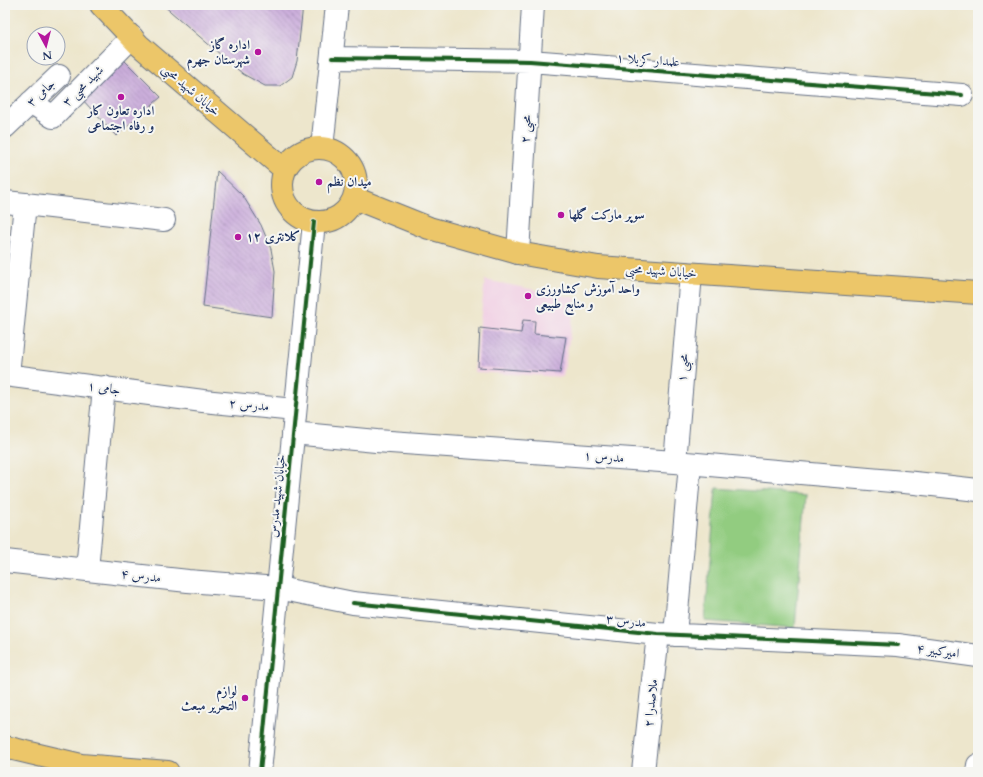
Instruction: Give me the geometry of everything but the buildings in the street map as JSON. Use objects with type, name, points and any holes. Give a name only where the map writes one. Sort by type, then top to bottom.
[{"type":"main road","name":"خیابان شهید محبی","points":[[101,5],[132,38],[285,170]]},
{"type":"main road","points":[[311,148],[322,148],[333,150],[343,156],[351,165],[357,186],[354,198],[348,209],[338,217],[326,222],[314,222],[303,219],[293,212],[286,203],[282,192],[282,181],[285,170],[291,160],[300,153],[311,148]]},
{"type":"main road","name":"خیابان شهید محبی","points":[[354,198],[429,228],[518,253],[598,267],[978,293]]},
{"type":"main road","points":[[5,747],[81,765],[168,772]]},
{"type":"street","points":[[322,148],[337,5]]},
{"type":"street","name":"محبی ۲","points":[[518,253],[533,5]]},
{"type":"street","name":"شهید محبی ۳","points":[[31,102],[53,116],[132,38]]},
{"type":"street","name":"علمدار کربلا ۱","points":[[332,58],[530,61],[962,94]]},
{"type":"street","name":"جامی ۳","points":[[5,127],[59,76]]},
{"type":"street","points":[[7,375],[15,203],[164,220]]},
{"type":"street","name":"خیابان شهید مدرس","points":[[260,772],[314,222]]},
{"type":"street","name":"محبی ۱","points":[[667,634],[682,463],[691,274]]},
{"type":"street","name":"جامی ۱","points":[[7,375],[202,401]]},
{"type":"street","points":[[87,570],[104,387]]},
{"type":"street","name":"مدرس ۲","points":[[202,401],[295,410]]},
{"type":"street","name":"مدرس ۱","points":[[293,432],[376,441],[682,463],[915,483],[978,490]]},
{"type":"street","name":"مدرس ۴","points":[[5,561],[188,581],[278,588]]},
{"type":"street","name":"مدرس ۳","points":[[278,588],[353,603],[667,634],[898,646]]},
{"type":"street","name":"ملاصدرا ۲","points":[[643,772],[667,634]]},
{"type":"street","name":"امیرکبیر ۴","points":[[898,646],[978,656]]},
{"type":"street","points":[[977,772],[978,765]]},
{"type":"shaded area","points":[[485,280],[576,298],[563,377],[474,372]]},
{"type":"green space","points":[[716,488],[806,495],[795,628],[705,621]]},
{"type":"cycle path","points":[[332,58],[530,61],[962,95]]},
{"type":"cycle path","points":[[260,772],[314,222]]},
{"type":"cycle path","points":[[353,603],[658,634],[898,645]]},
{"type":"place","name":"اداره گاز شهرستان جهرم","points":[[258,52]]},
{"type":"place","name":"اداره تعاون کار و رفاه اجتماعی","points":[[121,97]]},
{"type":"place","name":"میدان نظم","points":[[319,182]]},
{"type":"place","name":"سوپر مارکت گلها","points":[[561,215]]},
{"type":"place","name":"کلانتری ۱۲","points":[[238,237]]},
{"type":"place","name":"واحد آموزش کشاورزی و منابع طبیعی","points":[[528,296]]},
{"type":"place","name":"لوازم التحریر مبعث","points":[[245,698]]}]
